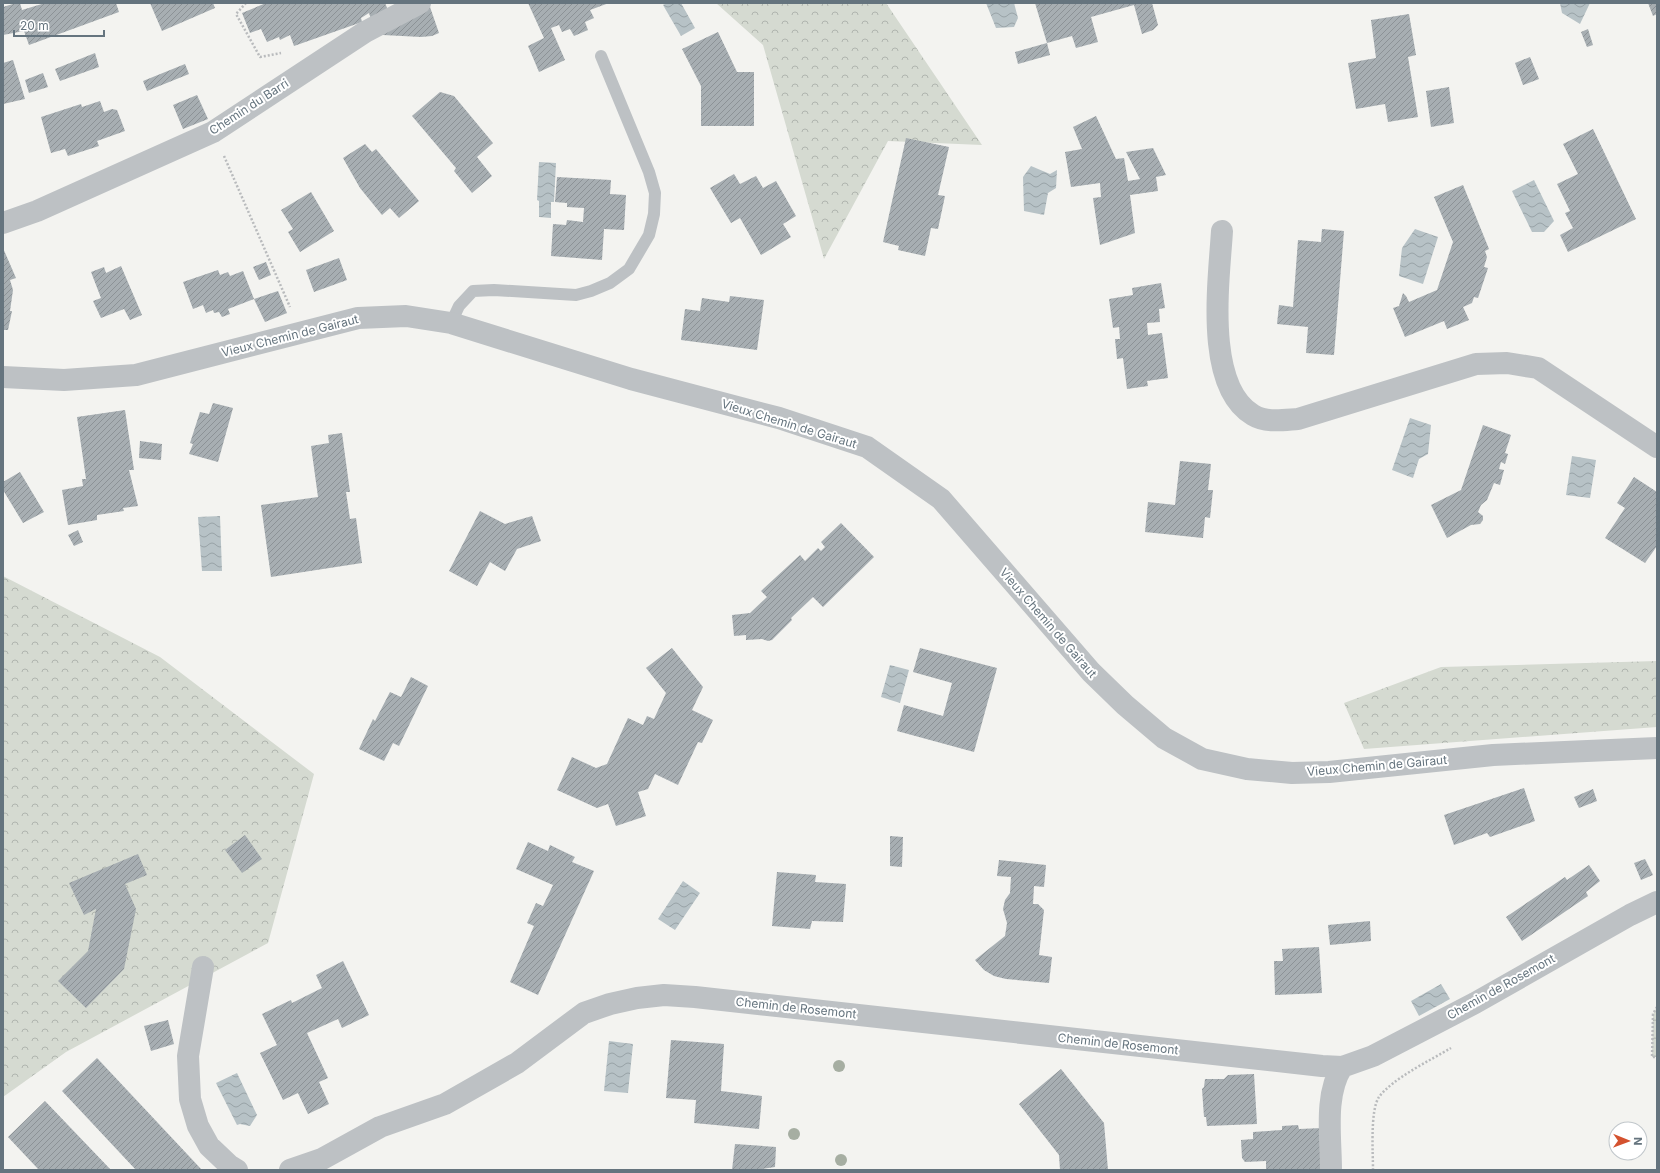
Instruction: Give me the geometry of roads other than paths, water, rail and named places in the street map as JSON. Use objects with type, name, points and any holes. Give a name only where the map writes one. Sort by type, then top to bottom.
[{"type":"street","name":"Chemin du Barri","points":[[3,223],[37,211],[213,132],[365,32],[420,3]]},
{"type":"street","points":[[1222,231],[1218,309],[1218,344],[1229,388],[1237,403],[1254,416],[1275,421],[1298,419],[1476,364],[1507,363],[1538,368],[1657,447]]},
{"type":"street","name":"Vieux Chemin de Gairaut","points":[[3,377],[64,380],[136,375],[358,318],[406,316],[451,323],[631,379],[779,418],[867,447],[941,500],[1091,672],[1125,706],[1164,738],[1202,759],[1247,769],[1292,773],[1329,772],[1493,755],[1657,748]]},
{"type":"street","name":"Chemin de Rosemont","points":[[290,1170],[322,1159],[380,1127],[445,1104],[517,1063],[584,1013],[610,1004],[637,998],[664,994],[695,996],[1342,1067],[1373,1056],[1475,1003],[1630,914],[1657,902]]},
{"type":"street","points":[[203,966],[188,1056],[190,1099],[198,1126],[209,1146],[229,1165],[237,1170]]},
{"type":"street","points":[[1331,1170],[1331,1094],[1336,1077],[1342,1067]]},
{"type":"lane","points":[[451,323],[458,306],[473,291],[494,290],[576,295],[591,291],[610,282],[629,269],[649,235],[654,214],[655,193],[649,172],[600,56]]},
{"type":"water","points":[[667,3],[681,3],[695,28],[681,36],[663,5]]},
{"type":"water","points":[[986,3],[1014,3],[1018,18],[1014,27],[996,28]]},
{"type":"water","points":[[1560,3],[1590,3],[1580,24],[1562,13]]},
{"type":"water","points":[[539,162],[556,163],[554,202],[551,202],[551,218],[539,217],[539,201],[537,200]]},
{"type":"water","points":[[1031,166],[1050,174],[1057,170],[1056,188],[1048,193],[1044,215],[1024,211],[1023,177]]},
{"type":"water","points":[[1534,180],[1554,221],[1544,232],[1532,232],[1512,191]]},
{"type":"water","points":[[1415,229],[1438,237],[1423,284],[1399,276],[1402,248]]},
{"type":"water","points":[[1410,418],[1431,425],[1428,454],[1419,459],[1413,478],[1392,470]]},
{"type":"water","points":[[1572,456],[1596,460],[1590,498],[1566,495]]},
{"type":"water","points":[[220,516],[222,571],[202,571],[198,517]]},
{"type":"water","points":[[890,665],[909,670],[900,703],[881,697]]},
{"type":"water","points":[[683,881],[700,893],[675,930],[658,919]]},
{"type":"water","points":[[1441,984],[1450,999],[1419,1016],[1411,1001]]},
{"type":"water","points":[[609,1041],[633,1044],[628,1093],[604,1091]]},
{"type":"water","points":[[237,1073],[257,1115],[250,1126],[240,1124],[237,1125],[216,1083]]}]
